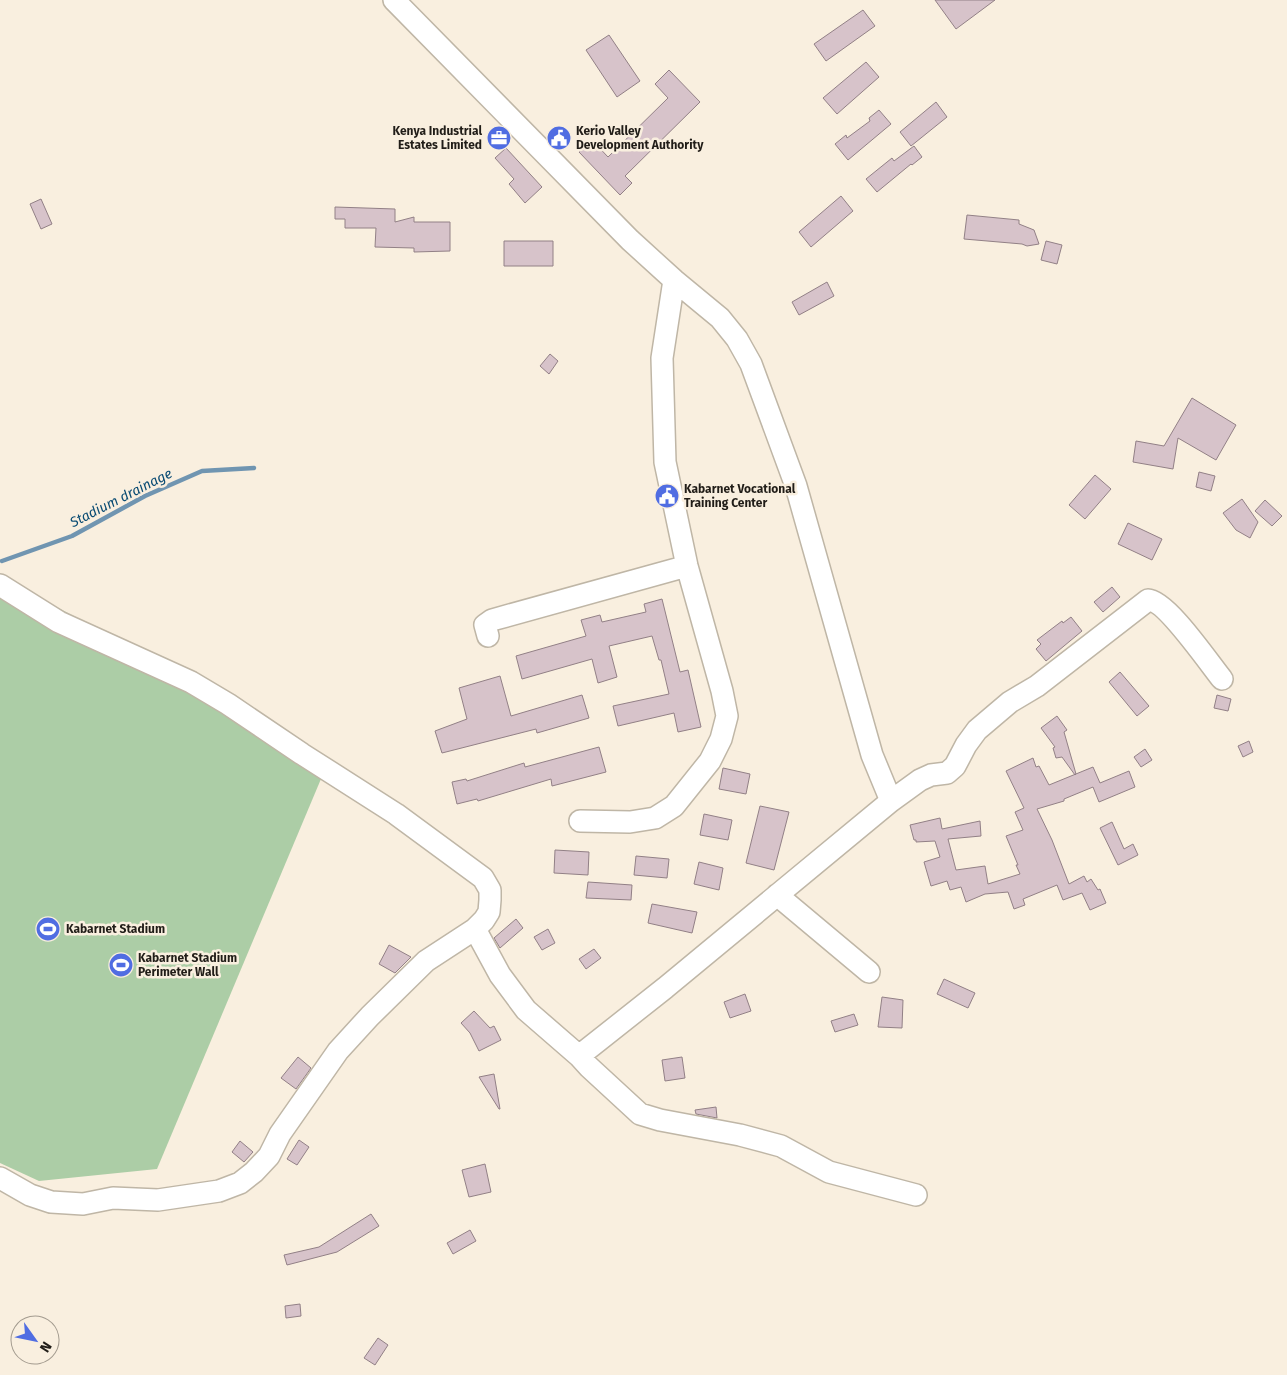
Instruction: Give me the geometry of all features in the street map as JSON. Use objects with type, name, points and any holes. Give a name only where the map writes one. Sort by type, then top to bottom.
[{"type":"street","points":[[394,0],[630,240],[720,318],[737,339],[751,364],[796,486],[872,755],[891,801]]},
{"type":"street","points":[[580,821],[630,822],[655,818],[674,806],[710,761],[721,739],[727,716],[722,691],[687,566],[665,462],[662,358],[674,280]]},
{"type":"street","points":[[488,636],[485,625],[492,620],[687,566]]},
{"type":"street","points":[[0,585],[59,622],[190,682],[221,700],[396,814],[483,878],[490,890],[488,912],[484,920],[475,929],[426,961],[370,1016],[338,1051],[280,1134],[269,1156],[240,1183],[219,1191],[158,1200],[113,1198],[84,1204],[51,1202],[30,1195],[0,1178]]},
{"type":"street","points":[[579,1056],[665,988],[891,801],[920,780],[931,775],[947,773],[955,766],[966,745],[977,730],[1010,702],[1037,686],[1148,600],[1159,603],[1172,616],[1222,679]]},
{"type":"street","points":[[776,895],[869,972]]},
{"type":"street","points":[[475,929],[500,975],[526,1010],[579,1056],[640,1114],[660,1120],[740,1135],[781,1146],[828,1172],[916,1195]]},
{"type":"green space","name":"Kabarnet Stadium Perimeter Wall","points":[[0,577],[113,637],[326,767],[157,1169],[39,1181],[0,1163]]},
{"type":"building","points":[[935,0],[995,0],[956,29]]},
{"type":"building","points":[[863,10],[875,26],[826,61],[814,44]]},
{"type":"building","points":[[609,35],[640,81],[617,97],[586,50]]},
{"type":"building","points":[[866,62],[879,77],[837,114],[823,98]]},
{"type":"building","points":[[669,70],[700,102],[625,176],[632,183],[620,195],[579,152],[592,140],[608,157],[668,98],[655,84]]},
{"type":"building","points":[[936,102],[947,117],[911,146],[900,132]]},
{"type":"building","points":[[879,110],[891,124],[848,160],[835,144],[846,135],[847,138],[870,121],[869,118]]},
{"type":"building","points":[[914,146],[922,157],[877,192],[866,179],[892,158],[894,161]]},
{"type":"building","points":[[506,148],[542,187],[525,203],[509,184],[514,179],[495,158]]},
{"type":"building","points":[[841,196],[853,211],[811,247],[799,232]]},
{"type":"building","points":[[41,199],[52,224],[41,229],[30,204]]},
{"type":"building","points":[[335,207],[395,209],[395,222],[414,217],[414,222],[450,222],[450,251],[414,252],[414,248],[375,247],[376,228],[345,228],[345,219],[335,219]]},
{"type":"building","points":[[967,215],[1019,220],[1019,224],[1034,230],[1039,244],[1027,246],[964,239]]},
{"type":"building","points":[[504,241],[553,241],[553,266],[504,266]]},
{"type":"building","points":[[1046,241],[1062,245],[1057,264],[1041,260]]},
{"type":"building","points":[[827,282],[834,296],[799,315],[792,302]]},
{"type":"building","points":[[550,354],[558,361],[549,374],[540,366]]},
{"type":"building","points":[[1192,398],[1236,425],[1216,460],[1178,438],[1173,469],[1133,462],[1136,441],[1164,446]]},
{"type":"building","points":[[1199,472],[1215,476],[1211,491],[1196,487]]},
{"type":"building","points":[[1095,475],[1111,489],[1085,519],[1069,505]]},
{"type":"building","points":[[1242,499],[1258,522],[1250,538],[1236,530],[1223,513]]},
{"type":"building","points":[[1265,500],[1282,516],[1272,526],[1255,511]]},
{"type":"building","points":[[1128,523],[1162,539],[1152,560],[1118,544]]},
{"type":"building","points":[[1112,587],[1120,597],[1103,612],[1094,602]]},
{"type":"building","points":[[662,599],[680,672],[688,670],[701,727],[678,732],[674,713],[618,726],[613,706],[669,694],[661,660],[659,660],[652,636],[609,646],[617,677],[598,683],[592,659],[522,679],[516,656],[586,636],[581,620],[600,615],[602,622],[646,612],[644,604]]},
{"type":"building","points":[[1071,617],[1082,631],[1046,661],[1036,649],[1041,644],[1037,640],[1062,621],[1063,623]]},
{"type":"building","points":[[1120,672],[1149,706],[1137,716],[1109,682]]},
{"type":"building","points":[[500,676],[511,716],[582,695],[589,718],[537,733],[536,729],[442,753],[435,731],[467,719],[459,688]]},
{"type":"building","points":[[1217,695],[1231,699],[1228,711],[1214,708]]},
{"type":"building","points":[[1057,716],[1067,730],[1064,732],[1075,775],[1062,757],[1056,758],[1053,748],[1055,747],[1041,728]]},
{"type":"building","points":[[1249,741],[1253,752],[1243,757],[1238,746]]},
{"type":"building","points":[[599,747],[606,772],[552,786],[551,779],[478,801],[477,799],[457,804],[452,782],[466,779],[467,781],[524,763],[525,767]]},
{"type":"building","points":[[1145,749],[1152,760],[1141,767],[1134,757]]},
{"type":"building","points":[[1033,758],[1036,767],[1039,766],[1049,785],[1093,767],[1100,783],[1129,771],[1135,787],[1099,802],[1093,787],[1064,799],[1064,801],[1037,809],[1052,840],[1069,884],[1084,876],[1087,882],[1091,879],[1098,890],[1100,889],[1106,903],[1090,910],[1082,893],[1063,900],[1057,885],[1023,899],[1025,905],[1014,909],[1008,892],[985,894],[966,902],[961,887],[950,890],[947,881],[931,886],[924,862],[940,857],[935,841],[916,842],[910,825],[940,818],[942,829],[980,821],[981,836],[948,839],[956,870],[985,866],[988,884],[1020,874],[1006,836],[1023,830],[1015,812],[1024,808],[1006,771]]},
{"type":"building","points":[[723,768],[750,774],[746,794],[719,789]]},
{"type":"building","points":[[760,806],[789,812],[774,870],[746,863]]},
{"type":"building","points":[[704,814],[732,820],[728,840],[700,835]]},
{"type":"building","points":[[1112,822],[1124,849],[1133,844],[1138,855],[1118,865],[1100,828]]},
{"type":"building","points":[[555,850],[589,852],[588,875],[554,873]]},
{"type":"building","points":[[636,856],[669,859],[667,878],[634,875]]},
{"type":"building","points":[[699,862],[723,868],[719,890],[694,884]]},
{"type":"building","points":[[588,882],[632,885],[631,900],[586,898]]},
{"type":"building","points":[[652,904],[697,912],[692,933],[648,923]]},
{"type":"building","points":[[516,919],[523,928],[500,948],[494,938]]},
{"type":"building","points":[[548,929],[555,943],[542,950],[534,937]]},
{"type":"building","points":[[389,945],[411,957],[395,973],[379,964]]},
{"type":"building","points":[[594,949],[601,958],[586,969],[579,959]]},
{"type":"building","points":[[944,979],[975,993],[968,1008],[937,994]]},
{"type":"building","points":[[745,994],[751,1011],[730,1018],[724,1002]]},
{"type":"building","points":[[882,997],[903,1000],[902,1028],[878,1027]]},
{"type":"building","points":[[474,1011],[490,1028],[494,1026],[501,1040],[479,1051],[470,1033],[461,1023]]},
{"type":"building","points":[[854,1014],[858,1025],[835,1032],[831,1021]]},
{"type":"building","points":[[298,1057],[311,1068],[296,1089],[281,1078]]},
{"type":"building","points":[[682,1057],[685,1078],[665,1081],[662,1060]]},
{"type":"building","points":[[494,1074],[500,1109],[479,1077]]},
{"type":"building","points":[[716,1107],[717,1118],[696,1114],[695,1110]]},
{"type":"building","points":[[299,1140],[309,1147],[297,1165],[287,1159]]},
{"type":"building","points":[[240,1141],[253,1152],[244,1162],[232,1152]]},
{"type":"building","points":[[485,1164],[491,1192],[469,1197],[462,1170]]},
{"type":"building","points":[[371,1214],[379,1226],[337,1252],[287,1265],[284,1255],[319,1247]]},
{"type":"building","points":[[470,1230],[476,1241],[453,1254],[447,1243]]},
{"type":"building","points":[[300,1304],[301,1316],[286,1318],[285,1306]]},
{"type":"building","points":[[378,1338],[388,1345],[375,1365],[364,1358]]},
{"type":"waterway","name":"Stadium drainage","points":[[2,561],[72,536],[145,496],[202,471],[254,468]]},
{"type":"place","name":"Kenya Industrial Estates Limited","points":[[499,138]]},
{"type":"place","name":"Kerio Valley Development Authority","points":[[559,138]]},
{"type":"place","name":"Kabarnet Vocational Training Center","points":[[667,496]]},
{"type":"place","name":"Kabarnet Stadium","points":[[48,929]]},
{"type":"place","name":"Kabarnet Stadium Perimeter Wall","points":[[121,965]]}]
